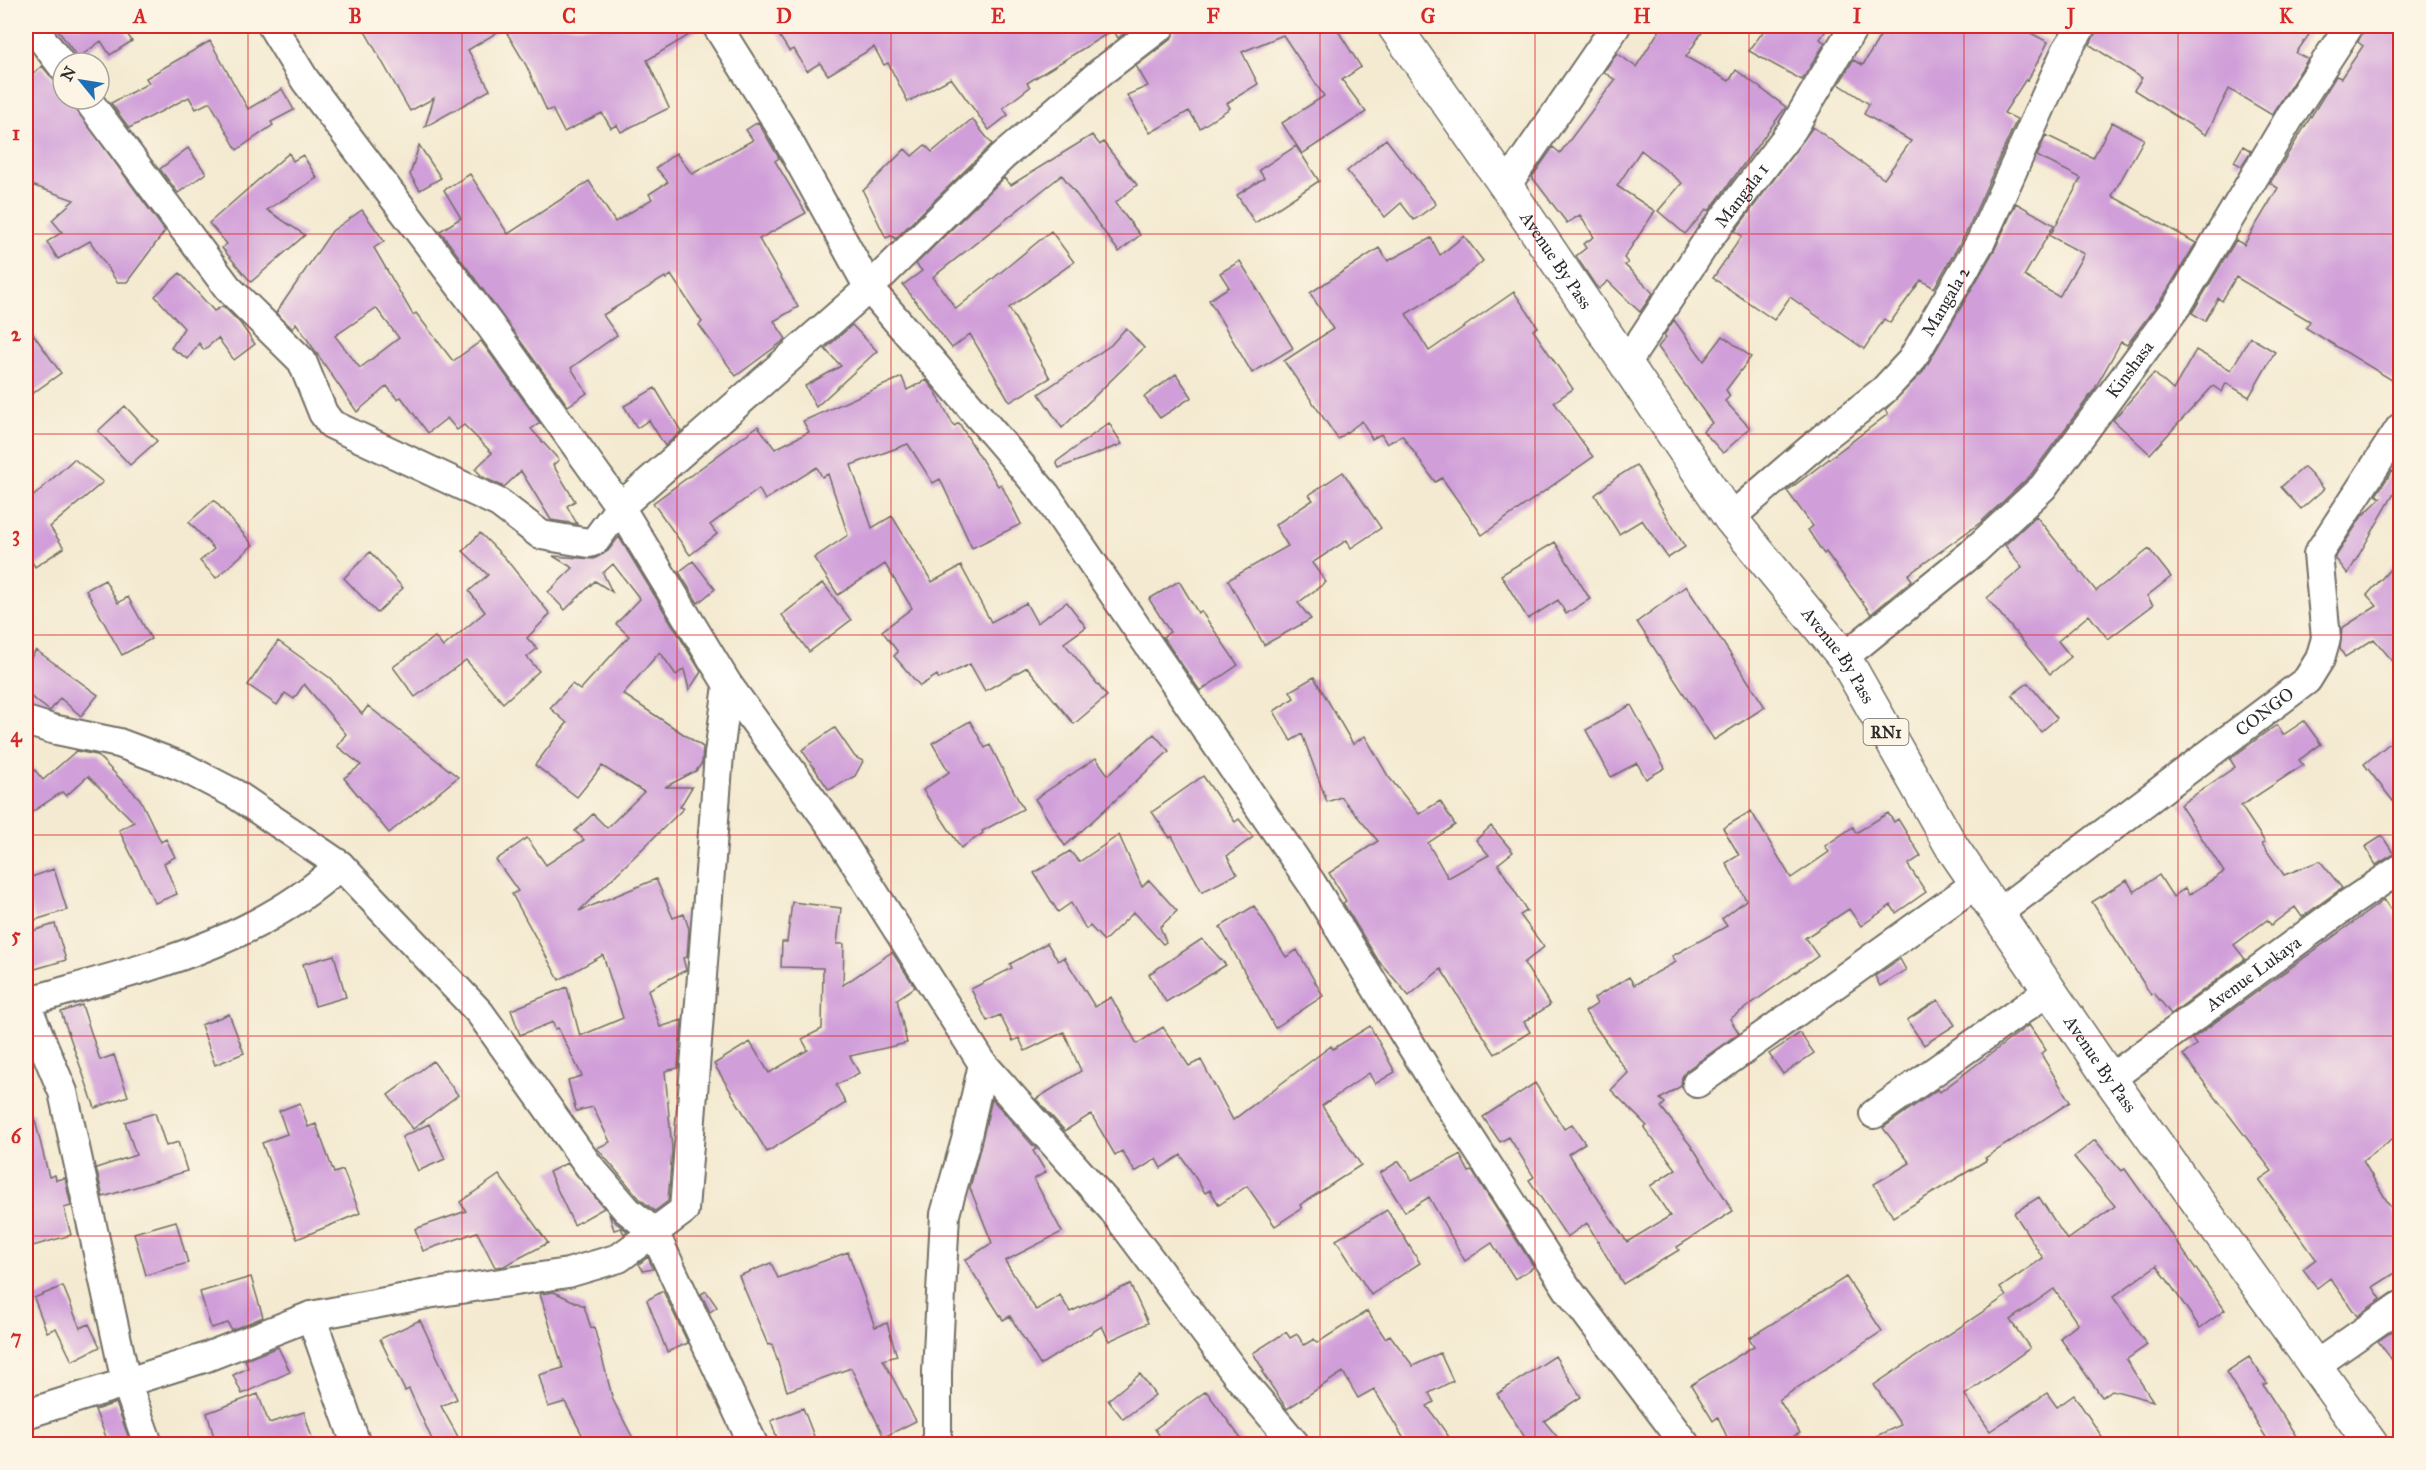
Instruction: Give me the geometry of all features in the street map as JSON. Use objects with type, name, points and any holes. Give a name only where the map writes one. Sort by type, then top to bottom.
[{"type":"highway","name":"Avenue By Pass","points":[[1394,26],[1506,186],[1730,518],[1844,657],[1952,847],[2110,1079],[2313,1367],[2371,1444]]},
{"type":"street","points":[[32,26],[51,51]]},
{"type":"street","points":[[272,26],[305,80],[489,324],[620,507],[728,685],[831,825],[983,1064],[1113,1210],[1237,1375],[1295,1444]]},
{"type":"street","points":[[717,26],[780,126],[869,288],[1046,495],[1312,884],[1432,1080],[1567,1288],[1685,1444]]},
{"type":"street","points":[[96,111],[228,288],[302,361],[323,413],[331,424],[499,503],[541,535],[589,543],[595,541],[620,507],[869,288],[1002,157],[1101,72],[1161,26]]},
{"type":"street","points":[[1506,186],[1616,26]]},
{"type":"street","name":"Mangala 1","points":[[1625,365],[1709,237],[1792,130],[1854,26]]},
{"type":"street","name":"Mangala 2","points":[[1730,518],[1823,438],[1884,390],[1911,362],[1981,241],[2066,51],[2082,26]]},
{"type":"street","name":"Kinshasa","points":[[1844,657],[1971,554],[2043,487],[2179,303],[2293,112],[2349,26]]},
{"type":"street","name":"CONGO","points":[[1998,913],[2307,680],[2320,659],[2325,638],[2318,554],[2400,428]]},
{"type":"street","points":[[26,1414],[204,1358],[311,1316],[427,1294],[568,1273],[619,1258],[684,1210],[718,754],[728,685]]},
{"type":"street","points":[[26,721],[119,743],[183,767],[234,794],[340,865],[404,930],[480,1013],[589,1166],[627,1210],[654,1232],[753,1444]]},
{"type":"street","points":[[148,1444],[126,1382],[63,1092],[26,1003],[219,943],[285,909],[313,890],[340,865]]},
{"type":"street","name":"Avenue Lukaya","points":[[2110,1079],[2348,904],[2400,869]]},
{"type":"street","points":[[1697,1083],[1977,883]]},
{"type":"street","points":[[1874,1114],[2050,990]]},
{"type":"street","points":[[937,1444],[937,1372],[945,1214],[966,1140],[983,1064]]},
{"type":"street","points":[[2313,1367],[2400,1306]]},
{"type":"street","points":[[311,1316],[356,1444]]},
{"type":"building","points":[[55,26],[122,26],[132,41],[111,54],[111,51],[107,51],[101,41],[87,51],[73,51]]},
{"type":"building","points":[[362,26],[701,26],[701,28],[647,60],[669,108],[621,132],[617,125],[611,128],[602,113],[564,132],[552,109],[547,111],[526,65],[504,28],[468,50],[490,90],[425,127],[434,98],[410,111]]},
{"type":"building","points":[[773,26],[1135,26],[1118,38],[1113,30],[1027,83],[1030,87],[1003,108],[1008,115],[989,130],[951,78],[908,102],[888,63],[884,65],[874,47],[828,75],[820,63],[807,71],[794,49],[789,51]]},
{"type":"building","points":[[1177,26],[1335,26],[1361,67],[1342,80],[1366,112],[1302,154],[1282,123],[1324,96],[1283,35],[1242,52],[1258,84],[1227,103],[1230,108],[1200,128],[1189,111],[1150,133],[1127,95],[1148,86],[1136,66],[1171,39]]},
{"type":"building","points":[[1662,26],[1706,26],[1686,57],[1729,81],[1736,70],[1786,107],[1709,211],[1707,209],[1685,234],[1658,211],[1682,183],[1641,150],[1617,186],[1655,211],[1624,258],[1628,263],[1625,265],[1653,293],[1640,312],[1608,281],[1599,289],[1595,285],[1576,256],[1586,248],[1583,244],[1594,237],[1580,215],[1567,223],[1532,177],[1553,147],[1560,153],[1615,80],[1604,72],[1617,53],[1636,67]]},
{"type":"building","points":[[1767,26],[1829,26],[1820,39],[1825,43],[1802,80],[1749,51]]},
{"type":"building","points":[[1886,26],[2017,26],[2048,42],[2028,80],[2026,79],[2004,113],[2017,119],[1966,233],[1934,288],[1921,280],[1890,323],[1884,319],[1864,349],[1790,297],[1774,320],[1713,278],[1742,236],[1735,231],[1813,127],[1884,179],[1911,141],[1864,114],[1869,104],[1839,84],[1853,60],[1863,65]]},
{"type":"building","points":[[2098,26],[2315,26],[2296,53],[2308,59],[2272,115],[2229,89],[2206,135],[2134,90],[2142,78],[2090,45]]},
{"type":"building","points":[[2365,26],[2400,26],[2400,385],[2306,328],[2310,321],[2236,277],[2222,301],[2218,298],[2205,321],[2192,313],[2236,240],[2244,245],[2278,188],[2270,183],[2336,76],[2341,78],[2363,46],[2358,42]]},
{"type":"building","points":[[210,41],[248,109],[282,89],[294,110],[271,122],[273,125],[237,150],[210,102],[196,109],[189,97],[129,128],[111,103],[149,83],[146,78]]},
{"type":"building","points":[[42,66],[51,77],[51,111],[78,111],[165,231],[127,282],[117,282],[90,241],[58,259],[47,242],[62,232],[52,220],[74,200],[26,183],[26,79]]},
{"type":"building","points":[[972,119],[992,144],[895,239],[892,235],[886,238],[863,191],[905,149],[912,156],[925,145],[932,152]]},
{"type":"building","points":[[758,122],[779,158],[775,161],[806,213],[759,239],[798,307],[774,321],[786,339],[736,376],[699,325],[702,322],[671,275],[603,315],[617,335],[571,368],[587,393],[568,406],[440,231],[461,218],[444,190],[470,174],[508,234],[589,181],[615,222],[652,199],[649,194],[668,182],[656,168],[676,153],[692,174],[753,140],[746,130]]},
{"type":"building","points":[[2112,122],[2144,139],[2112,196],[2196,243],[2165,294],[2127,345],[2121,342],[2094,390],[2030,476],[1981,522],[1908,575],[1912,580],[1871,614],[1826,552],[1824,554],[1808,530],[1813,526],[1787,491],[1888,414],[1885,410],[1923,372],[1995,249],[2016,203],[2054,225],[2024,276],[2059,297],[2084,254],[2050,236],[2081,178],[2037,156],[2046,135],[2093,158]]},
{"type":"building","points":[[1092,135],[1100,145],[1103,142],[1137,185],[1115,203],[1140,235],[1119,252],[1062,175],[933,277],[956,309],[1051,231],[1074,262],[1009,308],[1050,378],[1010,402],[970,334],[952,348],[903,285],[922,271],[916,264],[1004,178],[1011,185]]},
{"type":"building","points":[[1386,139],[1436,204],[1414,220],[1401,203],[1385,217],[1347,171]]},
{"type":"building","points":[[419,145],[441,178],[420,190],[410,175]]},
{"type":"building","points":[[1296,146],[1319,181],[1255,223],[1237,195],[1264,178],[1259,170]]},
{"type":"building","points":[[2243,146],[2251,151],[2241,166],[2234,162]]},
{"type":"building","points":[[188,148],[206,173],[178,193],[160,169]]},
{"type":"building","points":[[289,153],[293,161],[303,155],[317,178],[267,210],[305,235],[251,282],[222,248],[227,244],[209,223]]},
{"type":"building","points":[[362,210],[384,241],[374,248],[413,315],[416,313],[453,361],[481,341],[540,423],[531,429],[559,460],[553,465],[575,501],[567,506],[577,524],[551,520],[521,471],[504,487],[483,477],[475,469],[492,453],[464,425],[457,430],[447,418],[428,433],[401,397],[397,399],[387,386],[357,412],[296,323],[293,329],[276,313],[332,231]],"holes":[[[376,308],[399,338],[360,368],[335,336]]]},
{"type":"building","points":[[1464,236],[1483,261],[1456,284],[1406,314],[1429,351],[1514,292],[1538,327],[1533,330],[1573,389],[1554,402],[1593,457],[1482,535],[1442,478],[1435,482],[1402,435],[1387,444],[1381,434],[1372,439],[1362,421],[1338,439],[1284,361],[1333,329],[1310,293],[1379,248],[1388,261],[1431,238],[1440,255]]},
{"type":"building","points":[[1240,261],[1293,348],[1252,373],[1209,300],[1229,287],[1220,273]]},
{"type":"building","points":[[180,273],[214,311],[223,306],[240,323],[255,344],[234,360],[218,338],[204,350],[199,343],[188,359],[171,348],[184,328],[155,296]]},
{"type":"building","points":[[1674,320],[1704,361],[1723,336],[1751,357],[1726,390],[1730,396],[1725,401],[1750,428],[1723,453],[1703,431],[1712,423],[1658,347]]},
{"type":"building","points":[[26,324],[61,373],[26,398]]},
{"type":"building","points":[[852,325],[877,351],[816,407],[805,386],[841,366],[825,349]]},
{"type":"building","points":[[1126,328],[1144,348],[1062,428],[1039,394],[1111,345]]},
{"type":"building","points":[[2250,337],[2275,352],[2249,397],[2226,383],[2222,392],[2213,386],[2150,454],[2113,420],[2154,373],[2173,390],[2196,350],[2231,370]]},
{"type":"building","points":[[1176,374],[1192,397],[1160,418],[1144,397]]},
{"type":"building","points":[[902,377],[907,390],[926,380],[935,391],[954,426],[959,423],[998,486],[1001,484],[1021,524],[972,548],[940,479],[933,483],[908,444],[851,465],[872,528],[892,516],[932,582],[961,566],[991,622],[1026,603],[1037,623],[1067,602],[1086,627],[1064,643],[1107,696],[1074,724],[1027,667],[985,691],[970,664],[939,679],[937,675],[920,686],[894,656],[898,652],[882,631],[912,608],[885,564],[838,595],[814,558],[848,535],[828,474],[822,477],[817,467],[765,500],[759,489],[710,525],[717,534],[690,555],[653,503],[758,426],[775,449],[809,432],[803,421]]},
{"type":"building","points":[[655,388],[681,431],[665,446],[649,420],[637,428],[624,406]]},
{"type":"building","points":[[125,406],[157,441],[130,465],[98,431]]},
{"type":"building","points":[[1109,423],[1122,444],[1059,468],[1056,462]]},
{"type":"building","points":[[74,459],[103,482],[50,527],[64,548],[35,567],[26,552],[26,503]]},
{"type":"building","points":[[1636,465],[1685,547],[1668,558],[1642,520],[1619,534],[1595,495]]},
{"type":"building","points":[[2304,467],[2324,489],[2301,509],[2281,487]]},
{"type":"building","points":[[2392,471],[2400,476],[2400,483],[2348,574],[2335,558],[2362,516],[2381,498],[2376,495]]},
{"type":"building","points":[[1343,472],[1381,528],[1351,548],[1347,540],[1312,563],[1326,582],[1298,603],[1311,619],[1264,645],[1228,580],[1288,546],[1275,525],[1313,500],[1309,495]]},
{"type":"building","points":[[214,500],[253,545],[216,578],[200,561],[214,549],[189,522]]},
{"type":"building","points":[[2036,516],[2096,591],[2149,549],[2171,577],[2147,596],[2153,605],[2108,639],[2089,615],[2058,641],[2071,657],[2050,674],[1987,598],[2022,568],[2005,545]]},
{"type":"building","points":[[480,533],[505,558],[550,614],[527,638],[537,649],[527,657],[539,671],[503,703],[466,660],[415,697],[393,667],[435,637],[443,647],[485,612],[469,591],[488,575],[463,551]]},
{"type":"building","points":[[619,537],[701,672],[689,690],[684,669],[676,675],[660,652],[623,694],[703,747],[702,763],[696,771],[665,787],[692,787],[680,807],[684,808],[579,911],[656,879],[673,918],[684,914],[689,929],[687,957],[683,958],[686,970],[648,990],[660,1027],[682,1020],[678,1068],[665,1071],[672,1149],[668,1201],[655,1211],[639,1198],[597,1148],[610,1142],[593,1107],[576,1111],[568,1080],[582,1076],[558,1028],[555,1029],[553,1022],[520,1035],[511,1010],[567,987],[580,1036],[623,1018],[603,955],[559,980],[512,894],[518,891],[496,860],[527,838],[546,865],[584,840],[575,831],[593,814],[607,828],[644,792],[602,766],[577,797],[535,765],[567,723],[550,708],[572,684],[580,690],[629,636],[616,624],[640,599],[613,564],[603,573],[612,592],[595,581],[565,610],[548,592],[573,568],[553,556],[594,559],[608,551]]},
{"type":"building","points":[[1555,542],[1590,599],[1566,614],[1558,600],[1528,619],[1501,575]]},
{"type":"building","points":[[370,552],[403,588],[377,613],[344,578]]},
{"type":"building","points":[[2400,558],[2400,670],[2374,639],[2345,657],[2340,649],[2342,628],[2377,606],[2367,595]]},
{"type":"building","points":[[693,561],[715,589],[698,603],[679,572]]},
{"type":"building","points":[[105,580],[118,603],[128,597],[151,639],[122,655],[86,590]]},
{"type":"building","points":[[1179,581],[1198,613],[1201,611],[1238,665],[1200,691],[1163,637],[1170,632],[1149,599]]},
{"type":"building","points":[[823,583],[851,620],[809,652],[782,615]]},
{"type":"building","points":[[1686,586],[1765,707],[1714,740],[1637,622]]},
{"type":"building","points":[[278,641],[330,678],[362,714],[368,706],[458,777],[389,833],[344,778],[361,765],[337,746],[346,734],[304,684],[294,699],[285,693],[277,705],[248,685]]},
{"type":"building","points":[[36,650],[98,695],[81,716],[60,698],[50,711],[26,693],[26,665]]},
{"type":"building","points":[[1314,677],[1353,744],[1365,736],[1388,776],[1419,814],[1440,801],[1455,825],[1428,843],[1448,878],[1489,855],[1476,840],[1491,826],[1513,852],[1498,864],[1527,911],[1520,915],[1544,947],[1524,963],[1550,1005],[1524,1022],[1530,1032],[1495,1054],[1441,969],[1409,996],[1378,960],[1343,903],[1346,901],[1329,873],[1378,841],[1341,797],[1327,802],[1302,734],[1291,741],[1274,711],[1294,698],[1290,691]]},
{"type":"building","points":[[2028,683],[2057,718],[2041,732],[2012,695]]},
{"type":"building","points":[[1631,705],[1665,768],[1646,779],[1637,763],[1611,777],[1586,730]]},
{"type":"building","points":[[970,721],[985,748],[990,745],[1023,809],[982,831],[983,833],[961,848],[923,790],[949,772],[932,743]]},
{"type":"building","points":[[2304,721],[2321,744],[2299,760],[2303,765],[2241,806],[2265,842],[2262,844],[2284,875],[2320,861],[2342,888],[2302,917],[2295,907],[2271,925],[2267,920],[2234,945],[2245,959],[2171,1014],[2154,993],[2151,995],[2092,902],[2127,880],[2134,892],[2159,875],[2173,897],[2185,888],[2189,895],[2224,872],[2180,805],[2235,767],[2230,759],[2265,733],[2277,725],[2283,735]]},
{"type":"building","points":[[835,728],[855,757],[863,761],[855,776],[829,790],[802,750]]},
{"type":"building","points":[[1154,734],[1169,751],[1065,846],[1035,799],[1096,758],[1108,775]]},
{"type":"building","points":[[2400,735],[2400,810],[2364,764]]},
{"type":"building","points":[[76,751],[97,755],[140,799],[161,842],[166,839],[175,857],[164,863],[177,894],[155,903],[119,830],[134,822],[88,776],[66,796],[62,792],[26,816],[26,759],[43,780]]},
{"type":"building","points":[[1203,776],[1235,822],[1239,819],[1253,837],[1227,856],[1237,874],[1202,892],[1172,836],[1170,838],[1152,812]]},
{"type":"building","points":[[1751,811],[1791,878],[1829,852],[1825,846],[1853,827],[1856,833],[1888,813],[1894,822],[1898,819],[1921,856],[1908,865],[1926,892],[1896,913],[1891,905],[1861,926],[1849,909],[1805,938],[1818,956],[1730,1019],[1739,1033],[1687,1070],[1682,1077],[1681,1086],[1660,1099],[1665,1103],[1661,1107],[1695,1151],[1733,1211],[1677,1247],[1679,1250],[1623,1284],[1587,1223],[1567,1237],[1529,1180],[1534,1177],[1509,1137],[1500,1142],[1483,1117],[1535,1083],[1564,1129],[1572,1124],[1585,1143],[1568,1154],[1627,1242],[1670,1216],[1650,1186],[1676,1169],[1644,1128],[1647,1126],[1611,1090],[1628,1073],[1585,1012],[1597,1004],[1594,998],[1629,977],[1634,985],[1676,962],[1672,956],[1727,926],[1722,919],[1746,900],[1726,863],[1739,855],[1723,828]]},
{"type":"building","points":[[1119,835],[1142,887],[1149,880],[1177,911],[1160,927],[1166,942],[1163,944],[1134,912],[1104,941],[1090,926],[1086,929],[1071,903],[1058,912],[1034,873],[1070,851],[1079,862]]},
{"type":"building","points":[[2382,836],[2394,854],[2376,865],[2365,847]]},
{"type":"building","points":[[54,869],[67,910],[35,920],[26,892],[26,879]]},
{"type":"building","points":[[2384,900],[2400,923],[2400,1133],[2363,1161],[2400,1223],[2400,1270],[2373,1287],[2381,1299],[2357,1316],[2330,1278],[2317,1288],[2303,1269],[2316,1259],[2259,1180],[2272,1171],[2183,1055],[2196,1045],[2192,1039]]},
{"type":"building","points":[[792,902],[841,908],[837,944],[844,944],[843,985],[892,952],[915,987],[897,999],[907,1043],[850,1056],[859,1073],[836,1085],[846,1103],[767,1152],[714,1064],[750,1042],[769,1073],[808,1050],[802,1039],[822,1029],[823,968],[781,967],[782,942],[787,942]]},
{"type":"building","points":[[1254,906],[1286,957],[1297,950],[1323,996],[1275,1028],[1220,927]]},
{"type":"building","points":[[55,924],[66,960],[35,969],[26,933]]},
{"type":"building","points":[[1202,939],[1226,965],[1166,1002],[1149,974]]},
{"type":"building","points":[[1047,943],[1058,961],[1064,957],[1095,1007],[1111,997],[1137,1044],[1163,1027],[1189,1066],[1201,1060],[1233,1120],[1331,1046],[1333,1049],[1370,1026],[1395,1072],[1375,1084],[1369,1073],[1322,1106],[1361,1165],[1300,1205],[1302,1208],[1275,1226],[1247,1186],[1219,1205],[1210,1190],[1205,1193],[1181,1155],[1161,1168],[1156,1159],[1135,1172],[1122,1151],[1115,1155],[1091,1114],[1065,1131],[1036,1099],[1081,1071],[1064,1032],[1025,1051],[1019,1038],[1013,1041],[1000,1015],[987,1021],[971,989],[1012,968],[1010,964]]},
{"type":"building","points":[[334,955],[346,997],[315,1006],[303,964]]},
{"type":"building","points":[[1900,959],[1906,970],[1880,986],[1875,976]]},
{"type":"building","points":[[1938,1000],[1955,1025],[1924,1045],[1907,1020]]},
{"type":"building","points":[[82,1005],[100,1060],[114,1055],[128,1096],[95,1108],[61,1012]]},
{"type":"building","points":[[229,1014],[244,1053],[215,1065],[201,1025]]},
{"type":"building","points":[[2029,1025],[2046,1050],[2041,1054],[2070,1102],[1985,1158],[1987,1160],[1893,1217],[1874,1184],[1910,1163],[1883,1128],[1938,1089],[1940,1092]]},
{"type":"building","points":[[1800,1033],[1814,1053],[1783,1074],[1769,1054]]},
{"type":"building","points":[[433,1061],[458,1095],[413,1129],[388,1095]]},
{"type":"building","points":[[992,1099],[1036,1149],[1033,1151],[1046,1172],[1034,1179],[1062,1232],[1005,1261],[1036,1310],[1060,1295],[1070,1312],[1130,1284],[1148,1323],[1109,1341],[1102,1326],[1040,1365],[1010,1316],[1003,1320],[965,1260],[992,1243],[970,1188]]},
{"type":"building","points":[[300,1103],[308,1127],[316,1124],[334,1173],[343,1170],[360,1213],[297,1239],[262,1143],[287,1134],[279,1111]]},
{"type":"building","points":[[33,1112],[49,1177],[55,1175],[56,1180],[65,1178],[71,1206],[64,1208],[71,1235],[26,1248],[26,1113]]},
{"type":"building","points":[[155,1113],[166,1146],[178,1142],[187,1171],[103,1197],[96,1168],[136,1155],[125,1122]]},
{"type":"building","points":[[429,1124],[445,1159],[418,1171],[402,1137]]},
{"type":"building","points":[[2095,1140],[2121,1171],[2125,1169],[2225,1310],[2200,1328],[2157,1265],[2113,1297],[2147,1345],[2126,1360],[2153,1401],[2112,1390],[2102,1397],[2060,1338],[2078,1324],[2054,1289],[2010,1320],[2030,1348],[1965,1395],[1990,1431],[2047,1393],[2057,1407],[2074,1395],[2107,1444],[1858,1444],[1901,1425],[1874,1385],[2006,1296],[2000,1288],[2043,1258],[2014,1213],[2039,1197],[2067,1240],[2115,1206],[2074,1157]]},
{"type":"building","points":[[1460,1155],[1469,1172],[1472,1171],[1534,1267],[1515,1279],[1492,1243],[1465,1261],[1429,1197],[1405,1212],[1380,1173],[1399,1161],[1412,1180]]},
{"type":"building","points":[[567,1163],[604,1208],[574,1225],[549,1172]]},
{"type":"building","points":[[499,1175],[548,1243],[504,1266],[495,1267],[477,1232],[423,1251],[415,1229],[466,1211],[460,1202]]},
{"type":"building","points":[[1387,1210],[1420,1263],[1371,1295],[1336,1240]]},
{"type":"building","points":[[609,1214],[627,1231],[624,1234],[621,1228],[614,1230]]},
{"type":"building","points":[[176,1221],[188,1263],[146,1275],[134,1233]]},
{"type":"building","points":[[848,1252],[875,1327],[887,1323],[897,1356],[883,1360],[916,1421],[884,1437],[851,1368],[787,1391],[772,1344],[768,1345],[739,1276],[771,1263],[778,1278]]},
{"type":"building","points":[[648,1257],[653,1269],[643,1271],[639,1264]]},
{"type":"building","points":[[251,1277],[263,1317],[231,1330],[228,1323],[211,1328],[200,1292]]},
{"type":"building","points":[[1846,1277],[1882,1331],[1779,1400],[1800,1433],[1780,1444],[1730,1444],[1718,1417],[1713,1421],[1691,1385],[1754,1346],[1749,1338]]},
{"type":"building","points":[[63,1286],[80,1328],[89,1324],[100,1347],[72,1361],[56,1328],[47,1332],[34,1298]]},
{"type":"building","points":[[663,1291],[688,1343],[667,1352],[647,1300]]},
{"type":"building","points":[[706,1291],[717,1307],[710,1312],[701,1294]]},
{"type":"building","points":[[554,1292],[584,1306],[591,1328],[594,1327],[613,1400],[636,1444],[587,1444],[565,1402],[548,1407],[539,1375],[563,1368],[540,1294]]},
{"type":"building","points":[[1367,1311],[1385,1338],[1390,1335],[1413,1366],[1440,1353],[1453,1381],[1429,1393],[1434,1402],[1427,1406],[1454,1444],[1407,1444],[1374,1389],[1358,1398],[1343,1372],[1287,1409],[1262,1372],[1264,1371],[1253,1353],[1286,1332],[1290,1338],[1297,1334],[1304,1345],[1314,1339],[1317,1343]]},
{"type":"building","points":[[420,1320],[457,1399],[441,1406],[462,1444],[434,1444],[409,1389],[405,1391],[380,1339]]},
{"type":"building","points":[[2400,1326],[2400,1371],[2378,1341]]},
{"type":"building","points":[[278,1347],[290,1372],[242,1394],[233,1375],[248,1368],[245,1360]]},
{"type":"building","points":[[1555,1356],[1581,1397],[1544,1421],[1563,1444],[1529,1444],[1497,1394]]},
{"type":"building","points":[[2249,1357],[2267,1383],[2263,1385],[2296,1436],[2283,1444],[2270,1444],[2226,1372]]},
{"type":"building","points":[[1140,1374],[1155,1395],[1123,1419],[1108,1400]]},
{"type":"building","points":[[1206,1391],[1245,1444],[1165,1444],[1155,1429]]},
{"type":"building","points":[[258,1394],[269,1423],[304,1412],[313,1441],[300,1444],[216,1444],[207,1413]]},
{"type":"building","points":[[116,1403],[131,1444],[109,1444],[95,1410]]},
{"type":"building","points":[[803,1408],[817,1444],[779,1444],[771,1421]]}]
